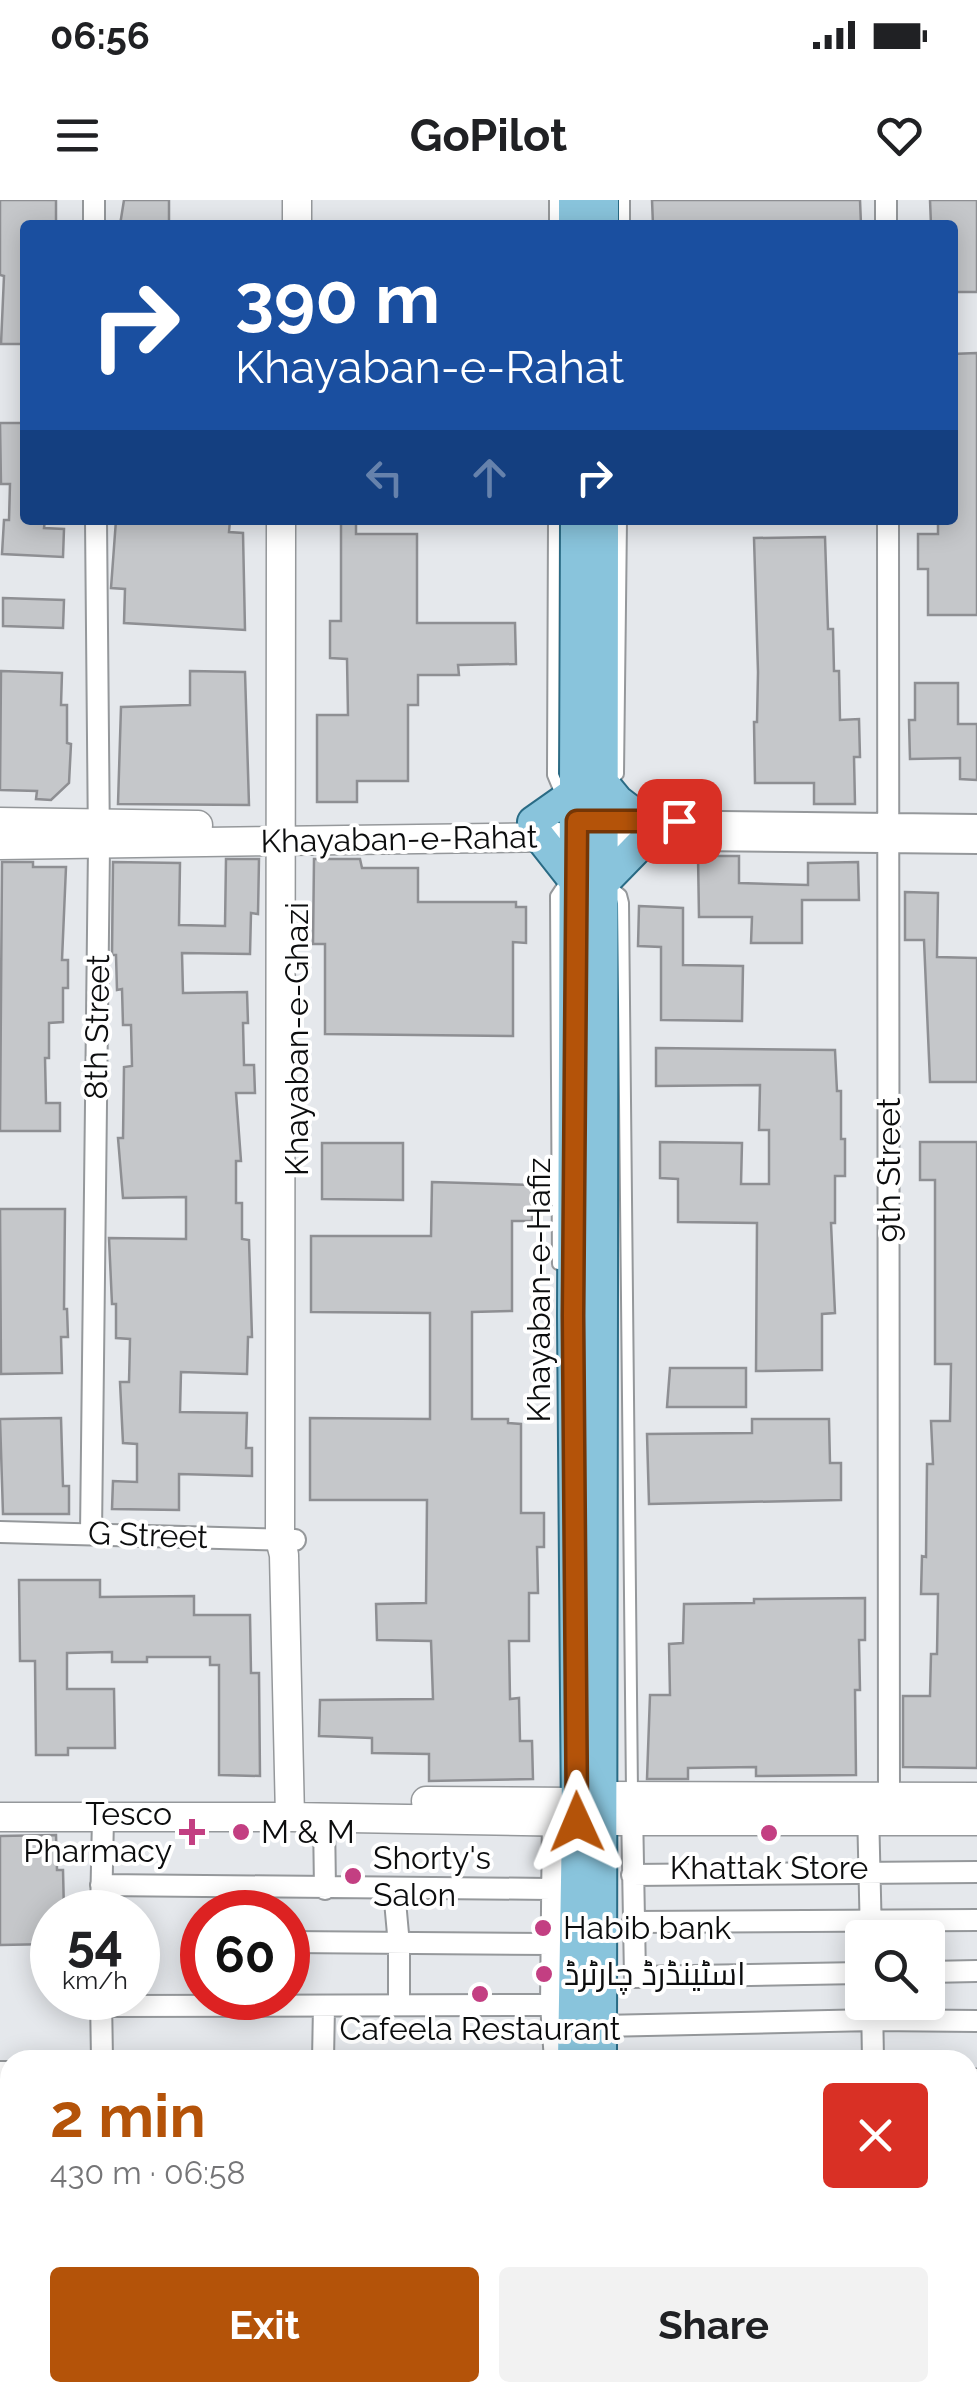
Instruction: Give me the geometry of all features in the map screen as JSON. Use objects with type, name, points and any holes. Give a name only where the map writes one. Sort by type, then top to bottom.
[{"type":"main road","name":"Khayaban-e-Hafiz","points":[[576,525],[590,816]]},
{"type":"main road","name":"Khayaban-e-Hafiz","points":[[586,2050],[591,1810],[590,816],[603,525]]},
{"type":"main road","points":[[618,801],[644,831],[590,883],[536,829],[590,816],[618,801]]},
{"type":"main road","name":"Khayaban-e-Hafiz","points":[[585,2050],[559,1954],[591,1810]]},
{"type":"street","name":"8th Street","points":[[91,1534],[98,834],[96,525]]},
{"type":"street","name":"Khayaban-e-Ghazi","points":[[281,525],[289,832]]},
{"type":"street","name":"Khayaban-e-Ghazi","points":[[290,1808],[286,1545],[289,832],[296,525]]},
{"type":"street","name":"9th Street","points":[[871,1920],[870,1874],[878,1809],[890,833],[888,525]]},
{"type":"street","name":"Khayaban-e-Rahat","points":[[0,845],[98,834],[536,829],[590,816],[644,831],[890,833],[977,825]]},
{"type":"street","name":"Khayaban-e-Rahat","points":[[0,822],[98,834]]},
{"type":"street","name":"Khayaban-e-Rahat","points":[[890,833],[977,843]]},
{"type":"street","name":"G Street","points":[[0,1532],[286,1545]]},
{"type":"street","points":[[0,1799],[290,1808],[591,1810],[878,1809],[977,1797]]},
{"type":"street","points":[[0,1818],[103,1818],[290,1808],[324,1818],[591,1810]]},
{"type":"street","points":[[878,1809],[977,1821]]},
{"type":"street","points":[[591,1810],[632,1875],[635,1977],[845,1973]]},
{"type":"street","points":[[584,2050],[551,2006],[559,1954],[551,1889],[591,1810]]},
{"type":"street","points":[[101,1890],[103,1818]]},
{"type":"street","points":[[324,1818],[326,1889]]},
{"type":"street","points":[[632,1875],[977,1872]]},
{"type":"street","points":[[101,1886],[551,1889]]},
{"type":"street","points":[[394,1890],[400,1945],[399,2005]]},
{"type":"street","points":[[945,1923],[977,1920]]},
{"type":"street","points":[[634,1922],[845,1929]]},
{"type":"street","points":[[310,1943],[559,1954]]},
{"type":"street","points":[[945,1972],[977,1971]]},
{"type":"street","points":[[160,2003],[551,2006]]},
{"type":"street","points":[[324,2006],[324,2050]]},
{"type":"street","points":[[606,2050],[845,2015]]},
{"type":"street","points":[[945,2018],[977,2021]]},
{"type":"street","points":[[101,2020],[102,2050]]},
{"type":"street","points":[[872,2020],[874,2050]]},
{"type":"lane","points":[[554,525],[553,774],[558,787],[590,816],[618,774],[621,525]]},
{"type":"lane","points":[[558,1280],[556,896],[562,887],[590,883],[618,890],[622,904],[591,1810]]},
{"type":"building","points":[[0,200],[56,200],[56,220],[20,220],[20,344],[1,344],[4,276],[0,275]]},
{"type":"building","points":[[124,200],[169,200],[169,220],[121,220]]},
{"type":"building","points":[[652,200],[860,200],[861,220],[653,220]]},
{"type":"building","points":[[930,200],[977,200],[977,292],[958,292],[958,220],[931,220]]},
{"type":"building","points":[[977,353],[977,615],[928,615],[928,569],[918,569],[918,534],[938,534],[938,525],[958,525],[958,354]]},
{"type":"building","points":[[0,423],[20,423],[20,525],[64,529],[63,557],[2,554],[4,520],[9,520],[10,484],[1,484]]},
{"type":"building","points":[[116,525],[230,525],[229,532],[243,533],[245,630],[124,623],[125,589],[111,588]]},
{"type":"building","points":[[341,525],[356,525],[356,534],[417,534],[417,623],[515,623],[516,664],[458,665],[459,675],[418,675],[418,705],[408,705],[408,781],[357,781],[357,802],[317,802],[317,715],[348,715],[347,659],[330,658],[330,621],[341,621]]},
{"type":"building","points":[[825,537],[828,629],[833,629],[834,671],[839,671],[840,720],[859,719],[860,757],[854,757],[855,804],[814,804],[814,783],[755,783],[758,672],[754,538]]},
{"type":"building","points":[[3,598],[64,600],[63,628],[3,626]]},
{"type":"building","points":[[1,671],[62,673],[61,705],[67,705],[67,743],[71,744],[69,783],[51,800],[36,799],[37,791],[0,790]]},
{"type":"building","points":[[190,671],[245,672],[249,805],[118,804],[121,707],[190,705]]},
{"type":"building","points":[[915,683],[958,683],[958,724],[977,724],[977,780],[960,779],[960,758],[910,759],[909,720],[915,720]]},
{"type":"building","points":[[698,856],[739,856],[739,883],[808,885],[808,863],[858,862],[859,900],[802,900],[802,943],[751,943],[752,917],[699,917]]},
{"type":"building","points":[[226,859],[259,859],[258,914],[251,913],[250,954],[182,953],[183,993],[247,992],[244,1065],[254,1065],[255,1093],[236,1093],[241,1161],[236,1161],[236,1203],[242,1203],[242,1239],[249,1240],[252,1337],[248,1337],[247,1374],[181,1372],[180,1412],[247,1413],[246,1448],[252,1448],[252,1476],[179,1474],[179,1510],[112,1509],[113,1481],[137,1482],[137,1444],[123,1443],[120,1382],[129,1382],[130,1339],[116,1338],[109,1238],[186,1239],[186,1197],[123,1198],[118,1138],[123,1138],[124,1067],[132,1066],[131,1025],[123,1025],[122,989],[117,990],[116,955],[112,955],[113,862],[180,863],[179,925],[225,926]]},
{"type":"building","points":[[314,859],[360,859],[362,868],[418,868],[418,902],[516,902],[516,907],[526,907],[526,943],[513,942],[513,1036],[325,1034],[325,944],[313,944]]},
{"type":"building","points":[[2,862],[66,867],[62,960],[68,960],[68,988],[63,988],[63,1022],[49,1023],[49,1058],[45,1058],[46,1103],[60,1103],[60,1131],[0,1131]]},
{"type":"building","points":[[905,892],[938,893],[937,957],[977,958],[977,1082],[930,1082],[924,940],[905,940]]},
{"type":"building","points":[[639,906],[683,908],[683,965],[743,966],[742,1021],[661,1020],[661,947],[638,946]]},
{"type":"building","points":[[656,1048],[835,1050],[845,1176],[835,1176],[835,1223],[831,1223],[835,1313],[822,1314],[822,1370],[756,1371],[757,1223],[678,1222],[678,1179],[660,1178],[660,1142],[742,1143],[741,1184],[769,1184],[769,1130],[759,1130],[760,1085],[656,1086]]},
{"type":"building","points":[[920,1142],[977,1142],[977,1768],[903,1767],[903,1696],[930,1696],[931,1654],[937,1654],[938,1594],[921,1594],[922,1556],[926,1557],[927,1464],[933,1464],[931,1421],[950,1421],[951,1364],[935,1364],[935,1180],[920,1180]]},
{"type":"building","points":[[322,1143],[403,1143],[403,1200],[322,1199]]},
{"type":"building","points":[[432,1182],[532,1185],[532,1221],[512,1221],[512,1311],[472,1312],[472,1419],[508,1419],[508,1423],[521,1424],[521,1513],[544,1513],[544,1547],[537,1547],[538,1593],[529,1593],[529,1641],[509,1641],[510,1699],[519,1698],[520,1741],[532,1741],[533,1779],[429,1781],[429,1754],[372,1753],[372,1738],[319,1736],[320,1700],[433,1699],[431,1641],[377,1640],[376,1604],[426,1603],[427,1500],[310,1500],[310,1418],[430,1419],[430,1313],[311,1312],[311,1236],[431,1236]]},
{"type":"building","points":[[0,1209],[65,1209],[64,1309],[68,1337],[61,1337],[62,1373],[1,1374]]},
{"type":"building","points":[[670,1368],[746,1368],[746,1407],[667,1407]]},
{"type":"building","points":[[61,1418],[63,1486],[69,1486],[69,1514],[3,1514],[0,1419]]},
{"type":"building","points":[[752,1419],[829,1419],[830,1463],[841,1463],[841,1500],[649,1504],[647,1434],[752,1433]]},
{"type":"building","points":[[19,1580],[100,1580],[100,1597],[194,1596],[194,1615],[250,1615],[251,1673],[259,1673],[260,1776],[219,1775],[219,1665],[210,1665],[210,1657],[147,1657],[147,1662],[112,1662],[112,1652],[67,1653],[67,1689],[114,1689],[115,1748],[68,1748],[68,1755],[36,1755],[35,1661],[20,1661]]},
{"type":"building","points":[[865,1598],[865,1640],[859,1640],[860,1690],[855,1690],[856,1775],[756,1776],[756,1767],[688,1768],[688,1779],[647,1779],[650,1695],[670,1695],[669,1644],[683,1643],[684,1604]]},
{"type":"building","points":[[56,1835],[57,1870],[63,1870],[63,1890],[30,1890],[30,1944],[0,1945],[0,1836]]},
{"type":"place","name":"Tesco Pharmacy","points":[[192,1832]]},
{"type":"place","name":"M & M","points":[[241,1832]]},
{"type":"place","name":"Khattak Store","points":[[769,1833]]},
{"type":"place","name":"Shorty's Salon","points":[[353,1876]]},
{"type":"place","name":"Habib bank","points":[[543,1928]]},
{"type":"place","name":"اسٹینڈرڈ چارٹرڈ","points":[[544,1974]]},
{"type":"place","name":"Cafeela Restaurant","points":[[480,1994]]},
{"type":"route","points":[[577,1822],[573,1316],[577,821],[679,821]]}]
